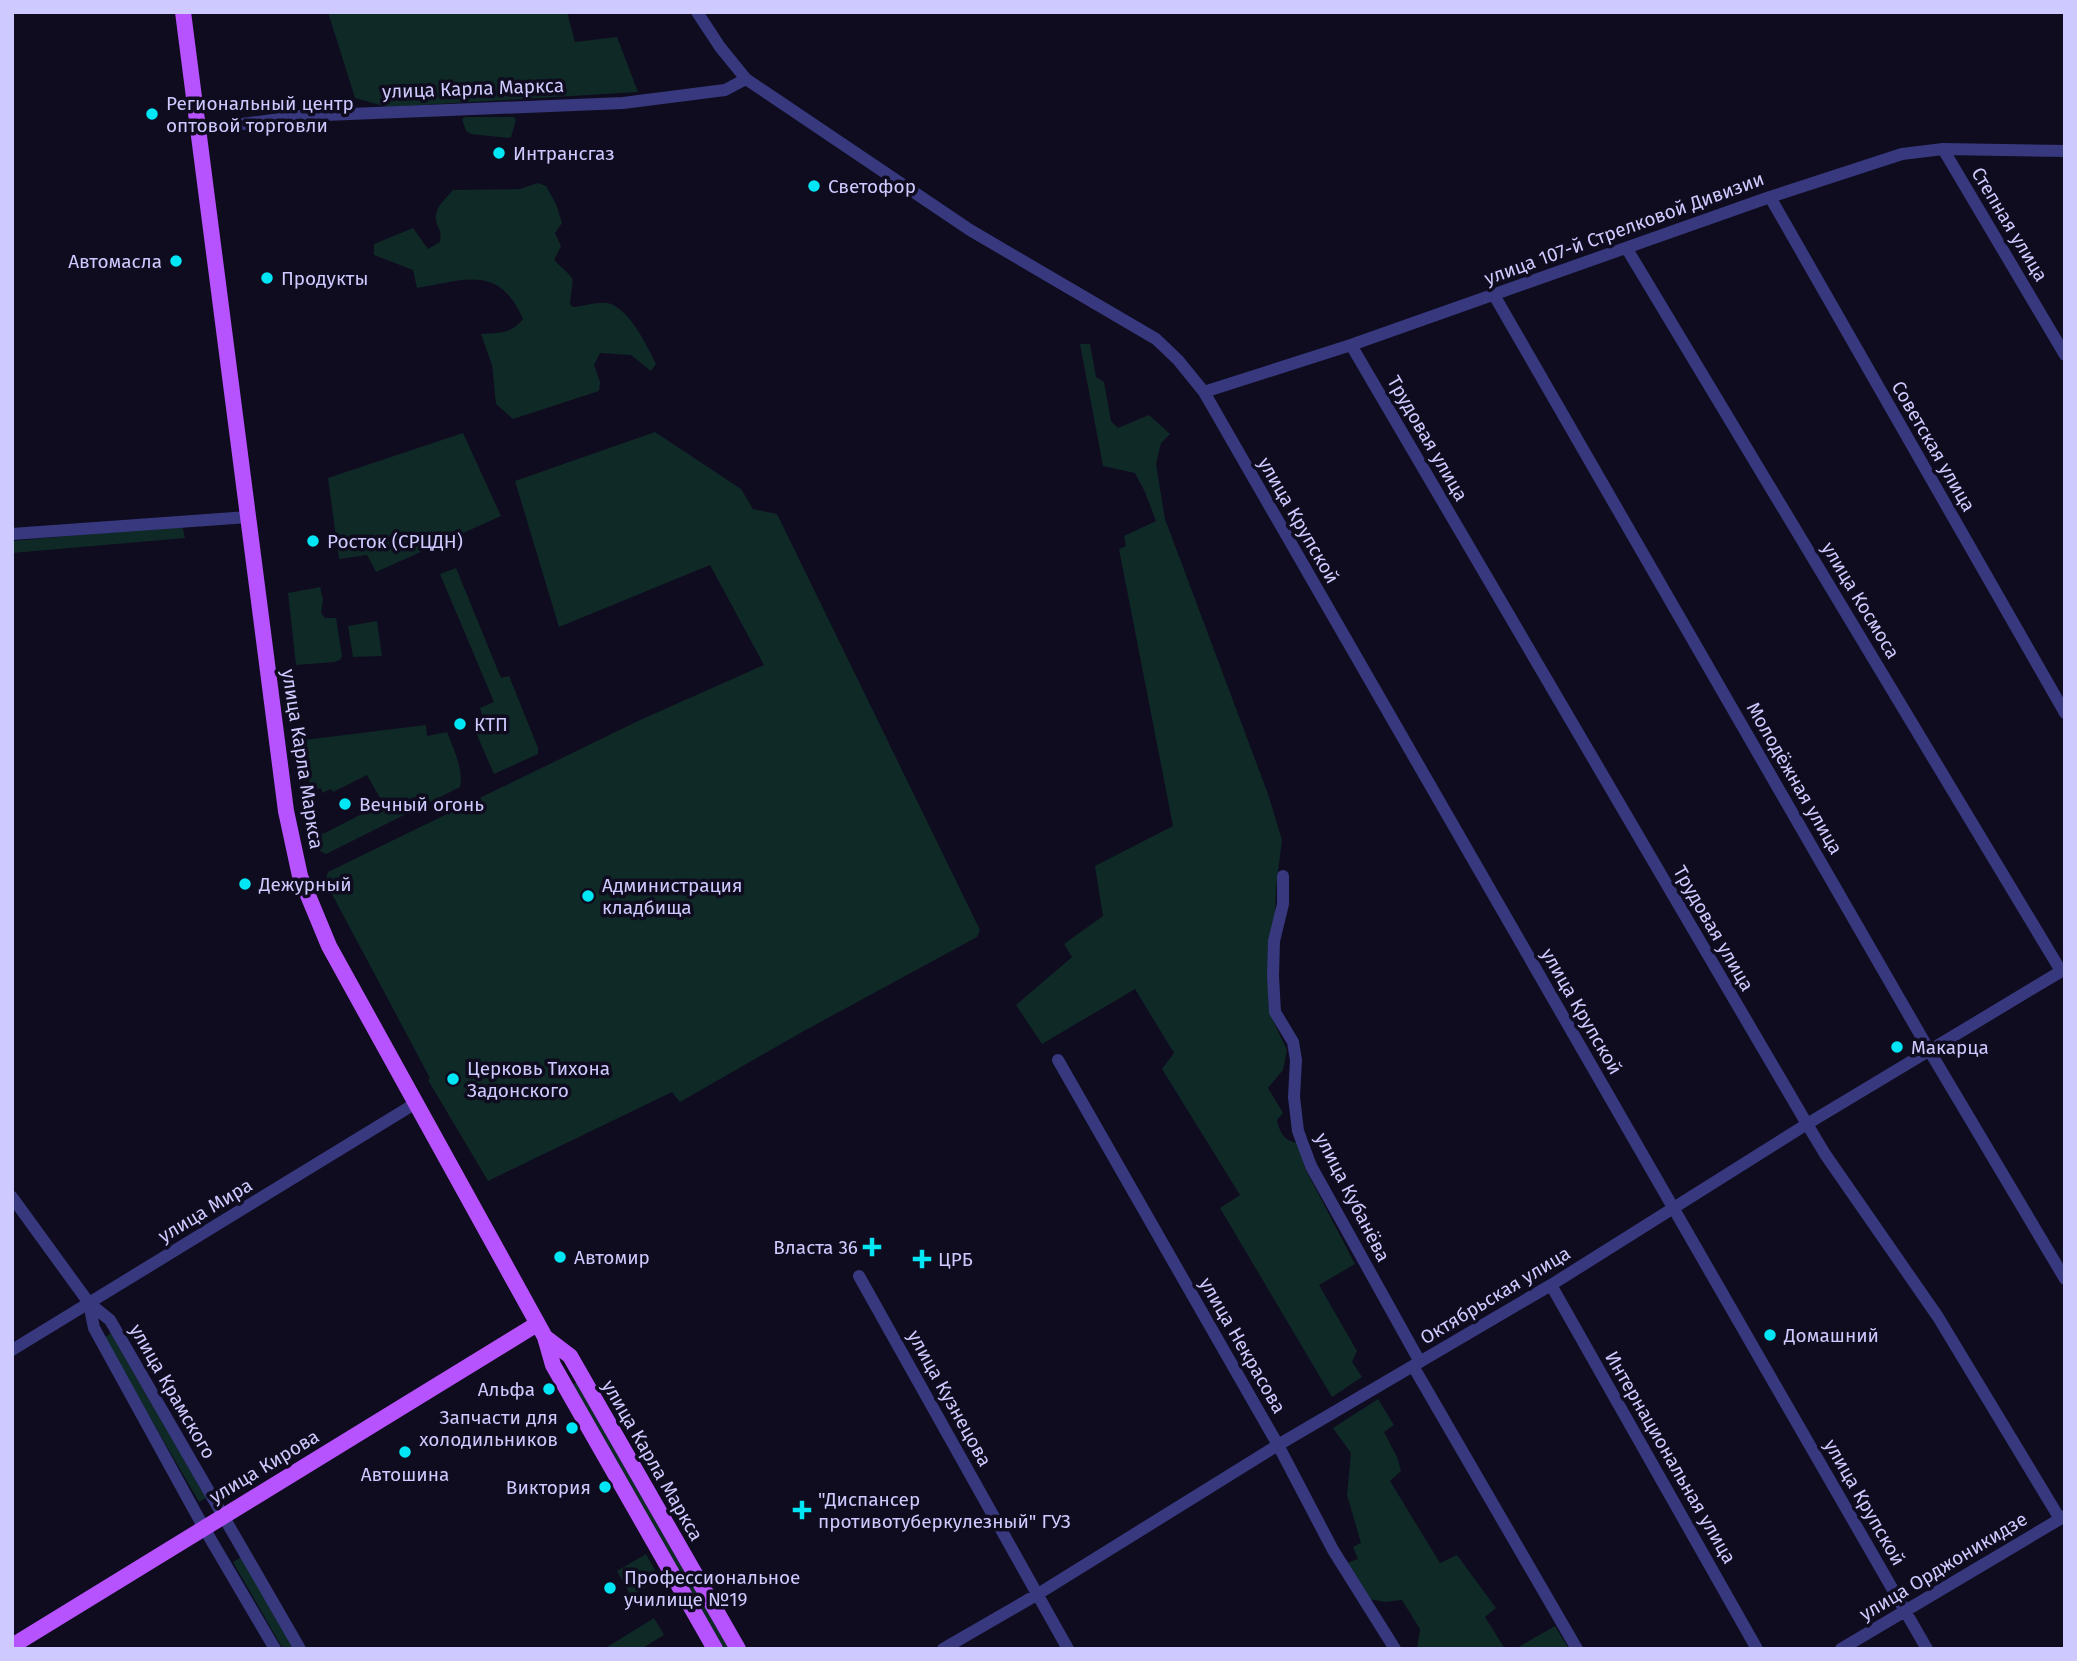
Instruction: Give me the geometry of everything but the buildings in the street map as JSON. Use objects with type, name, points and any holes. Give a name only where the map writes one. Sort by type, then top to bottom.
[{"type":"main road","name":"улица Карла Маркса","points":[[183,12],[286,811],[300,876],[329,946],[541,1330],[553,1366],[715,1649]]},
{"type":"main road","name":"улица Карла Маркса","points":[[541,1330],[570,1356],[737,1649]]},
{"type":"main road","name":"улица Кирова","points":[[12,1646],[223,1516],[541,1330]]},
{"type":"street","name":"улица Крупской","points":[[697,12],[746,79],[971,230],[1156,339],[1178,360],[1204,393],[1927,1649]]},
{"type":"street","name":"улица Карла Маркса","points":[[199,130],[300,116],[623,103],[725,90],[746,79]]},
{"type":"street","name":"улица 107-й Стрелковой Дивизии","points":[[1204,393],[1351,345],[1770,197],[1902,154],[1943,149],[2065,152]]},
{"type":"street","name":"Степная улица","points":[[1943,149],[2065,355]]},
{"type":"street","name":"Советская улица","points":[[1770,197],[2065,713]]},
{"type":"street","name":"улица Космоса","points":[[1627,249],[2063,970]]},
{"type":"street","name":"Молодёжная улица","points":[[1494,295],[1929,1050],[2065,1279]]},
{"type":"street","name":"Трудовая улица","points":[[1351,345],[1807,1124],[1938,1317],[2063,1518]]},
{"type":"street","points":[[12,534],[248,517]]},
{"type":"street","name":"улица Кубанёва","points":[[1283,876],[1283,904],[1274,941],[1276,1012],[1293,1042],[1296,1060],[1294,1097],[1298,1130],[1311,1166],[1416,1364],[1577,1649]]},
{"type":"street","name":"Октябрьская улица","points":[[943,1649],[1038,1594],[1278,1445],[1551,1285],[1807,1124],[2063,970]]},
{"type":"street","name":"улица Некрасова","points":[[1058,1060],[1278,1445],[1333,1549],[1395,1649]]},
{"type":"street","name":"улица Мира","points":[[12,1350],[416,1103]]},
{"type":"street","name":"улица Крамского","points":[[12,1197],[89,1303],[110,1320],[300,1649]]},
{"type":"street","name":"улица Кузнецова","points":[[859,1276],[1068,1649]]},
{"type":"street","name":"Интернациональная улица","points":[[1551,1285],[1757,1649]]},
{"type":"street","name":"улица Крамского","points":[[89,1303],[94,1328],[204,1528],[275,1649]]},
{"type":"street","name":"улица Орджоникидзе","points":[[1841,1649],[2063,1518]]},
{"type":"green space","points":[[328,12],[567,12],[575,42],[617,37],[638,92],[387,107],[355,98]]},
{"type":"green space","points":[[514,117],[516,120],[511,137],[508,138],[471,134],[466,131],[462,119]]},
{"type":"green space","points":[[538,183],[546,186],[562,223],[555,233],[561,246],[554,260],[572,279],[570,304],[573,307],[607,303],[618,308],[638,330],[656,364],[651,371],[631,355],[600,353],[594,365],[600,382],[599,391],[513,419],[496,404],[492,365],[481,334],[504,332],[519,324],[523,319],[514,302],[492,283],[479,280],[417,288],[413,270],[374,255],[374,244],[413,228],[428,249],[440,242],[437,211],[453,190],[520,189]]},
{"type":"green space","points":[[1080,344],[1090,344],[1096,377],[1104,382],[1111,421],[1118,428],[1149,415],[1170,434],[1161,443],[1156,464],[1165,519],[1268,794],[1282,840],[1276,888],[1271,1016],[1287,1050],[1283,1070],[1268,1088],[1283,1113],[1277,1120],[1281,1132],[1289,1140],[1298,1143],[1305,1168],[1355,1264],[1319,1285],[1357,1351],[1352,1362],[1362,1377],[1332,1397],[1220,1208],[1240,1195],[1162,1069],[1174,1053],[1135,989],[1042,1044],[1016,1005],[1072,957],[1064,944],[1103,916],[1095,866],[1173,826],[1119,549],[1126,546],[1124,536],[1156,521],[1135,473],[1103,466]]},
{"type":"green space","points":[[655,432],[741,489],[753,509],[777,514],[980,930],[977,937],[680,1102],[672,1092],[488,1181],[428,1080],[430,1078],[325,881],[328,872],[638,721],[764,665],[710,565],[559,627],[515,481]]},
{"type":"green space","points":[[463,433],[501,516],[376,572],[367,555],[339,559],[328,478]]},
{"type":"green space","points":[[182,526],[185,538],[12,553],[12,541]]},
{"type":"green space","points":[[456,568],[501,678],[509,676],[538,748],[538,754],[494,774],[473,726],[484,721],[480,708],[494,702],[440,574]]},
{"type":"green space","points":[[320,587],[323,600],[321,613],[325,618],[336,618],[342,656],[334,662],[296,665],[288,593]]},
{"type":"green space","points":[[377,621],[382,656],[353,657],[348,626]]},
{"type":"green space","points":[[426,725],[427,736],[447,732],[459,766],[460,787],[326,854],[320,851],[318,834],[325,833],[383,803],[367,775],[333,792],[331,789],[322,793],[321,788],[310,791],[304,740]]},
{"type":"green space","points":[[111,1333],[206,1498],[199,1502],[104,1338]]},
{"type":"green space","points":[[577,1382],[732,1649],[720,1649],[570,1386]]},
{"type":"green space","points":[[1378,1399],[1394,1425],[1384,1432],[1401,1471],[1390,1481],[1440,1563],[1457,1555],[1496,1608],[1485,1617],[1505,1649],[1417,1649],[1420,1629],[1402,1600],[1385,1602],[1369,1599],[1347,1563],[1358,1559],[1353,1547],[1361,1543],[1347,1495],[1351,1453],[1333,1428]]},
{"type":"green space","points":[[646,1554],[660,1579],[631,1596],[617,1571]]},
{"type":"green space","points":[[243,1556],[296,1649],[283,1649],[233,1562]]},
{"type":"green space","points":[[654,1618],[664,1635],[641,1649],[604,1649]]},
{"type":"green space","points":[[1555,1626],[1569,1649],[1516,1649],[1520,1646]]},
{"type":"place","name":"Региональный центр оптовой торговли","points":[[152,114]]},
{"type":"place","name":"Интрансгаз","points":[[499,153]]},
{"type":"place","name":"Светофор","points":[[814,186]]},
{"type":"place","name":"Автомасла","points":[[176,261]]},
{"type":"place","name":"Продукты","points":[[267,278]]},
{"type":"place","name":"Росток (СРЦДН)","points":[[313,541]]},
{"type":"place","name":"КТП","points":[[460,724]]},
{"type":"place","name":"Вечный огонь","points":[[345,804]]},
{"type":"place","name":"Дежурный","points":[[245,884]]},
{"type":"place","name":"Администрация кладбища","points":[[588,896]]},
{"type":"place","name":"Макарца","points":[[1897,1047]]},
{"type":"place","name":"Церковь Тихона Задонского","points":[[453,1079]]},
{"type":"place","name":"Власта 36","points":[[872,1247]]},
{"type":"place","name":"Автомир","points":[[560,1257]]},
{"type":"place","name":"ЦРБ","points":[[922,1259]]},
{"type":"place","name":"Домашний","points":[[1770,1335]]},
{"type":"place","name":"Альфа","points":[[549,1389]]},
{"type":"place","name":"Запчасти для холодильников","points":[[572,1428]]},
{"type":"place","name":"Автошина","points":[[405,1452]]},
{"type":"place","name":"Виктория","points":[[605,1487]]},
{"type":"place","name":"\"Диспансер противотуберкулезный\" ГУЗ","points":[[802,1510]]},
{"type":"place","name":"Профессиональное училище №19","points":[[610,1588]]}]
